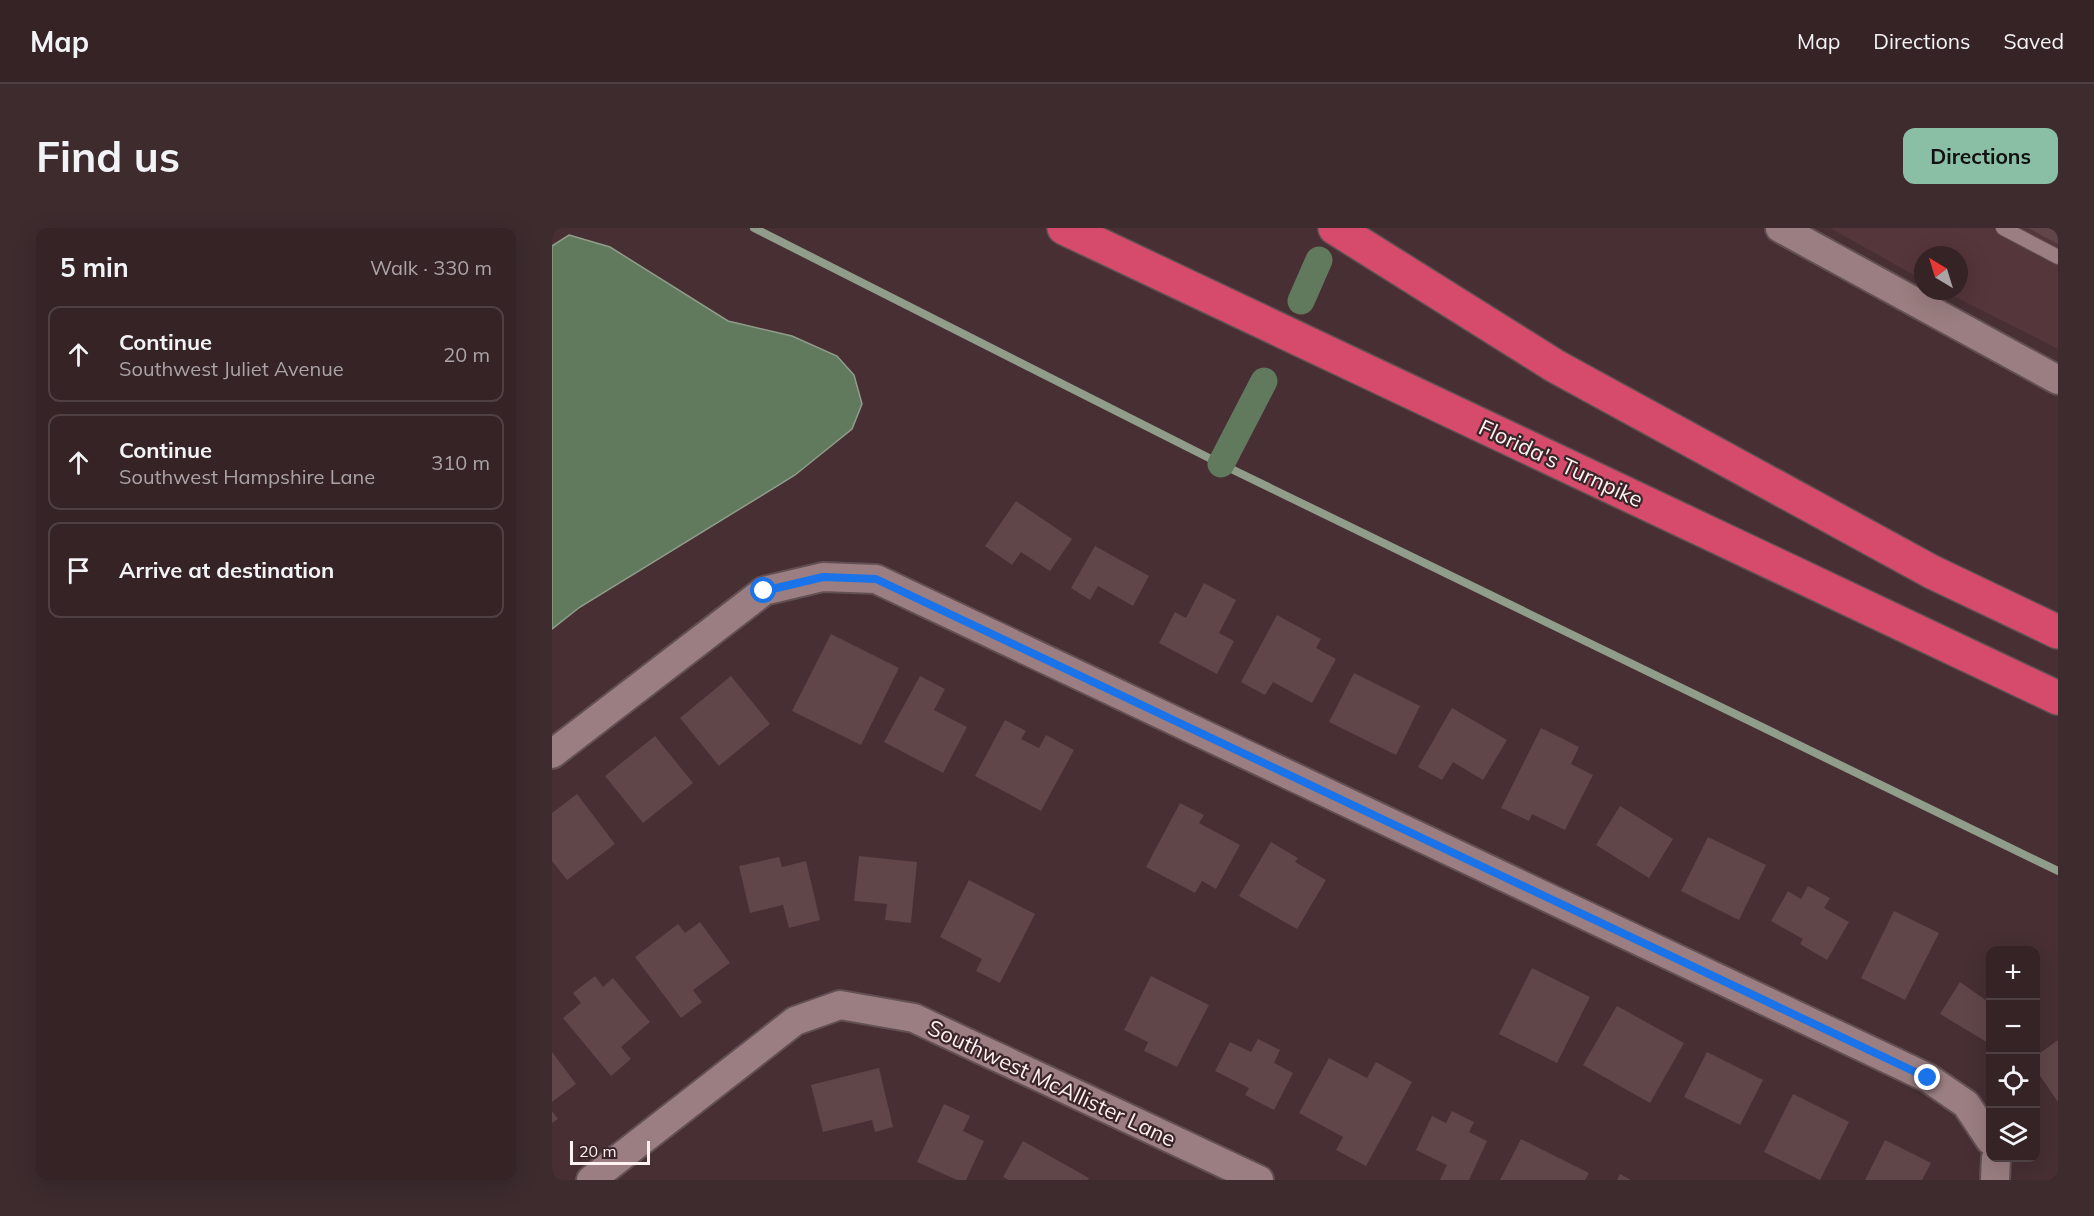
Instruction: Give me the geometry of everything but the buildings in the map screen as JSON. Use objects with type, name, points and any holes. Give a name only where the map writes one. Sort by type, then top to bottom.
[{"type":"highway","name":"Florida's Turnpike","points":[[1064,228],[2058,698]]},
{"type":"highway","points":[[1335,228],[1555,366],[1932,572],[2058,632]]},
{"type":"street","points":[[1780,228],[2058,380]]},
{"type":"street","points":[[552,754],[764,591],[823,577],[876,579],[1917,1073],[1966,1104],[1986,1135]]},
{"type":"street","name":"Southwest McAllister Lane","points":[[591,1180],[795,1021],[840,1005],[914,1018],[1259,1180]]},
{"type":"street","points":[[1994,1162],[1995,1180]]},
{"type":"lane","points":[[2003,228],[2058,257]]},
{"type":"shaded area","points":[[1830,228],[2058,228],[2058,349],[1962,300],[1968,300],[1968,246],[1914,246],[1914,275]]},
{"type":"shaded area","points":[[569,235],[610,247],[728,321],[792,336],[837,356],[854,375],[862,404],[852,429],[795,475],[580,607],[552,629],[552,246]]},
{"type":"waterway","points":[[754,228],[1221,464],[2058,871]]},
{"type":"waterway","points":[[1301,301],[1319,260]]},
{"type":"waterway","points":[[1221,464],[1264,381]]},
{"type":"route","points":[[764,591],[823,577],[876,579],[1928,1078]]}]
